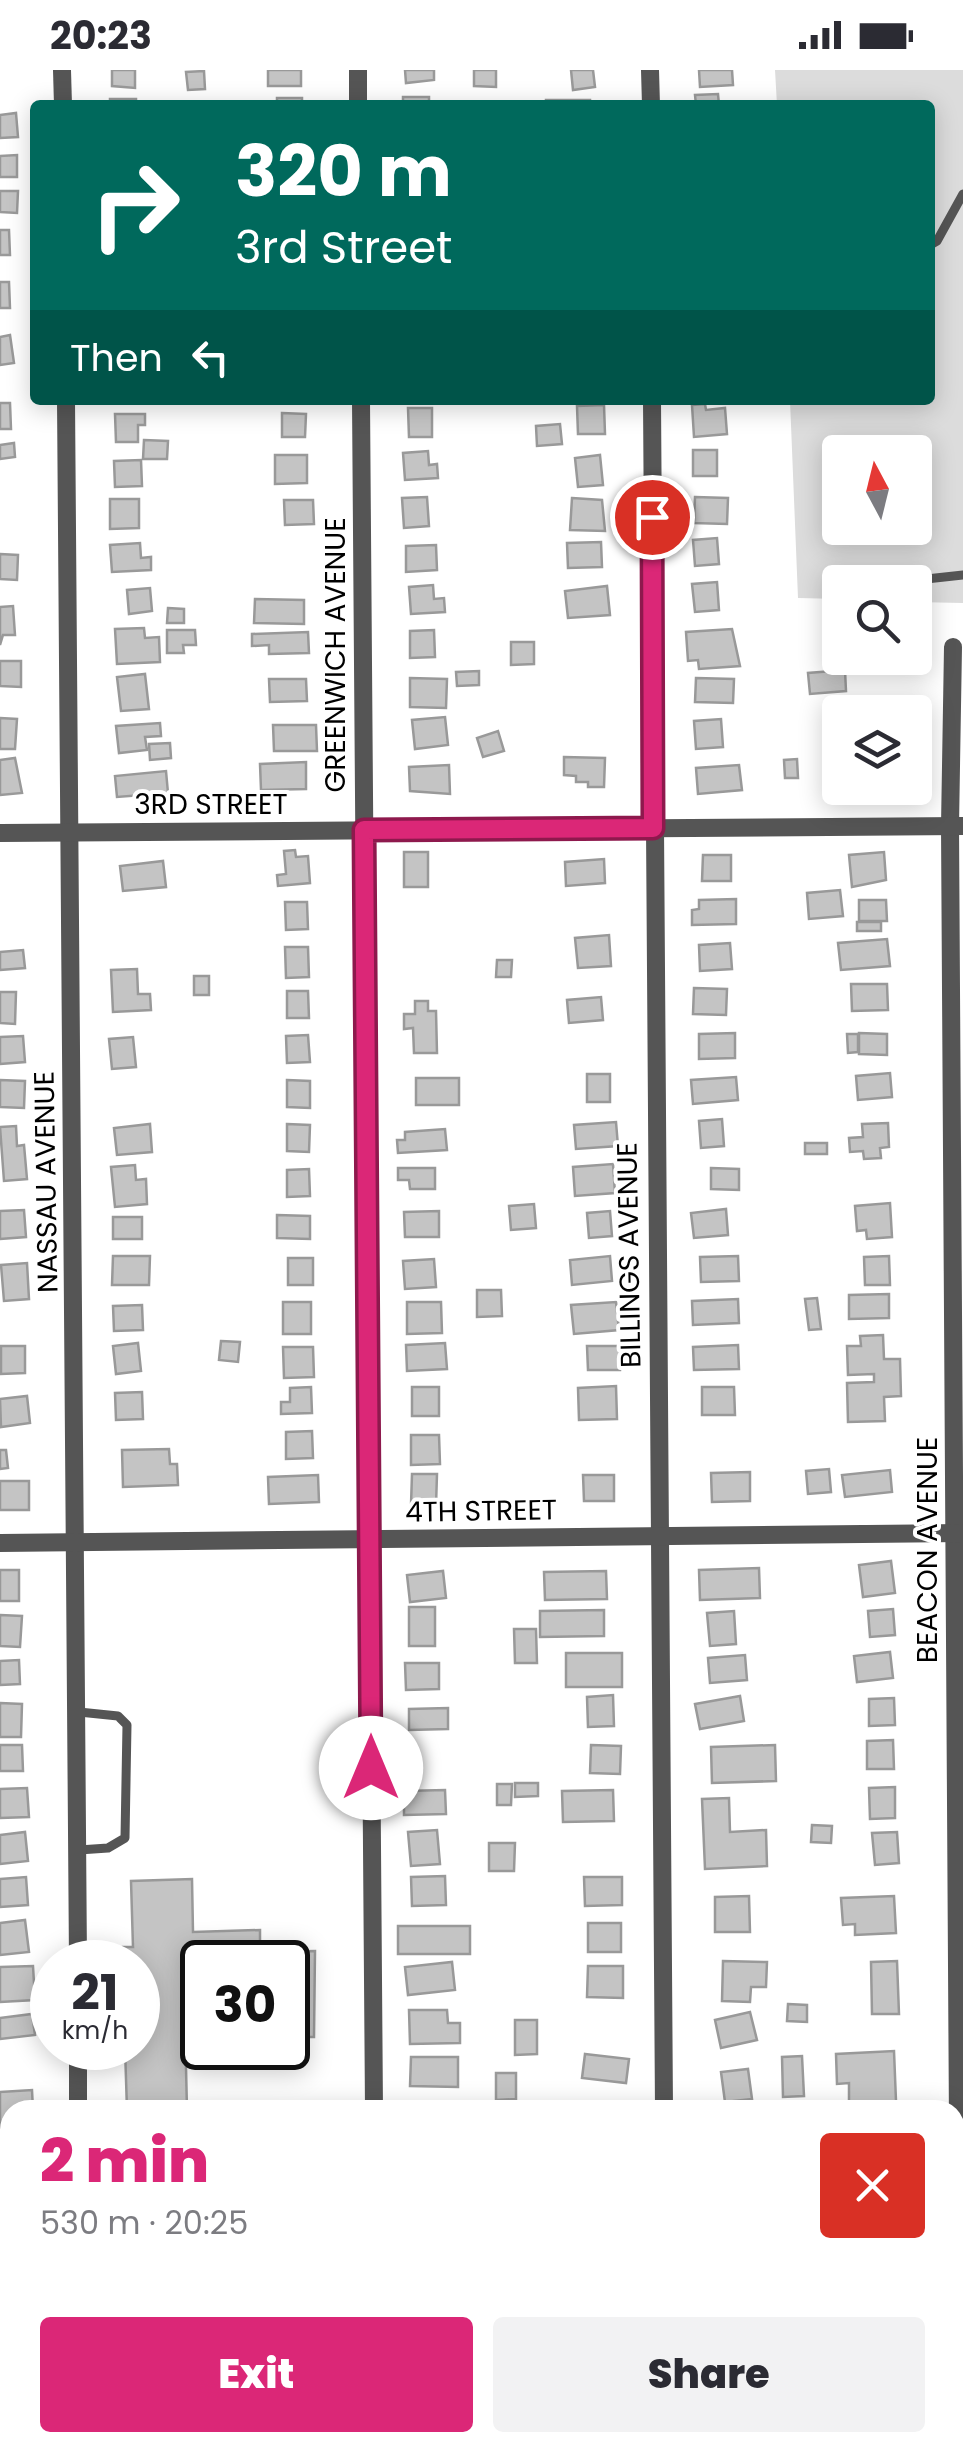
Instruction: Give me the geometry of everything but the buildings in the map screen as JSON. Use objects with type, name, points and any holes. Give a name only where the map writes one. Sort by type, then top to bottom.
[{"type":"street","points":[[62,70],[63,100]]},
{"type":"street","points":[[358,70],[358,100]]},
{"type":"street","points":[[650,70],[650,100]]},
{"type":"street","name":"NASSAU AVENUE","points":[[66,405],[78,1940]]},
{"type":"street","name":"GREENWICH AVENUE","points":[[360,405],[374,2100]]},
{"type":"street","name":"BILLINGS AVENUE","points":[[652,405],[664,2100]]},
{"type":"street","name":"BEACON AVENUE","points":[[953,647],[959,2100]]},
{"type":"street","name":"3RD STREET","points":[[0,833],[956,826]]},
{"type":"street","name":"4TH STREET","points":[[0,1543],[958,1533]]},
{"type":"street","points":[[78,2070],[78,2100]]},
{"type":"lane","points":[[935,242],[963,194]]},
{"type":"lane","points":[[932,578],[963,574]]},
{"type":"lane","points":[[79,1712],[118,1716],[127,1725],[128,1820],[125,1838],[108,1848],[79,1850]]},
{"type":"shaded area","points":[[775,70],[963,70],[963,603],[932,602],[932,565],[822,565],[822,599],[798,598],[790,405],[935,405],[935,100],[777,100]]},
{"type":"route","points":[[371,1768],[364,830],[653,828],[652,517]]}]
